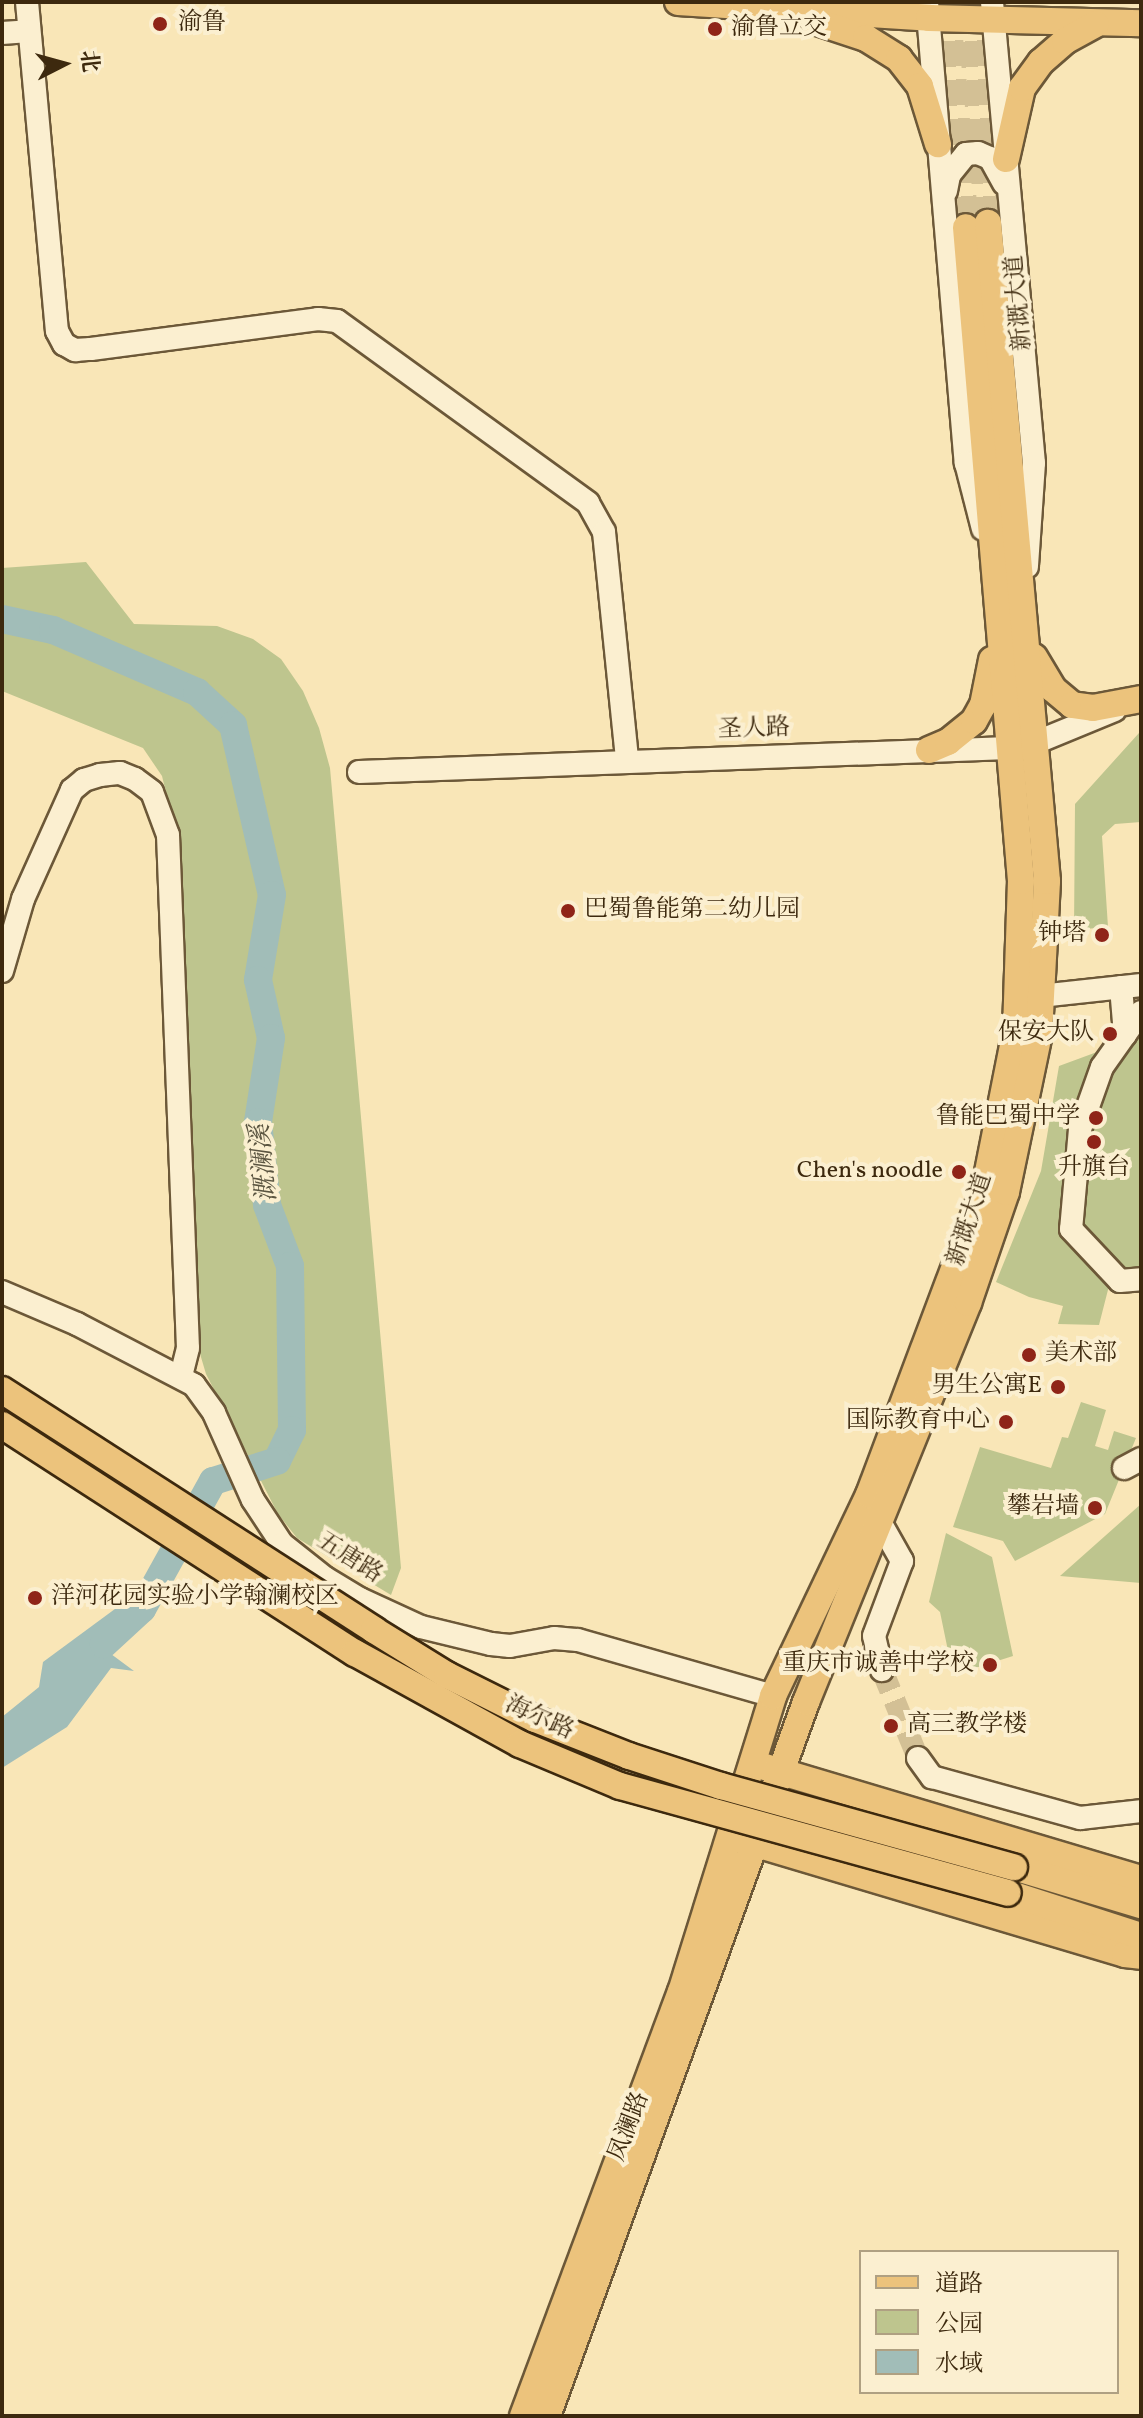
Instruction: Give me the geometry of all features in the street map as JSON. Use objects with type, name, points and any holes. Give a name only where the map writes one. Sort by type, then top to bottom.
[{"type":"main road","points":[[678,2],[928,10],[998,8],[1051,21],[1141,23]]},
{"type":"main road","points":[[761,4],[849,31],[899,59],[920,86],[938,144]]},
{"type":"main road","points":[[1006,159],[1012,119],[1022,88],[1041,62],[1065,41],[1098,22]]},
{"type":"main road","name":"新溉大道","points":[[728,1835],[773,1696],[869,1495],[985,1187],[1016,1031],[1021,881],[993,564],[977,225],[1025,605],[1037,742],[1047,881],[1039,1034],[1006,1192],[968,1303],[806,1702],[757,1844]]},
{"type":"main road","points":[[929,750],[957,736],[979,713],[986,697],[998,625]]},
{"type":"main road","points":[[1029,647],[1044,678],[1072,705],[1093,708],[1141,699]]},
{"type":"main road","name":"海尔路","points":[[2,1390],[398,1645],[447,1675],[535,1719],[629,1756],[1011,1880],[1141,1936]]},
{"type":"main road","name":"海尔路","points":[[2,1425],[355,1653],[520,1744],[620,1786],[1011,1880],[1141,1905]]},
{"type":"main road","points":[[751,1763],[1141,1879]]},
{"type":"main road","points":[[728,1835],[1125,1954],[1141,1956]]},
{"type":"main road","name":"凤澜路","points":[[523,2416],[681,1992],[728,1835]]},
{"type":"main road","name":"凤澜路","points":[[547,2416],[757,1844]]},
{"type":"street","points":[[27,2],[57,331],[64,344],[75,350],[91,349],[318,319],[337,321],[588,503],[604,532],[627,760]]},
{"type":"street","name":"新溉大道","points":[[998,8],[1006,159],[1034,463],[1025,605]]},
{"type":"street","name":"新溉大道","points":[[928,10],[966,463],[993,564]]},
{"type":"street","points":[[2,33],[29,31]]},
{"type":"street","points":[[943,207],[949,175],[966,154],[978,153],[990,158],[998,167],[1010,199]]},
{"type":"street","name":"圣人路","points":[[359,772],[1009,748],[1037,742],[1141,699]]},
{"type":"street","points":[[2,971],[23,899],[72,790],[84,780],[100,775],[120,773],[135,779],[152,792],[168,835],[188,1348],[181,1377]]},
{"type":"street","points":[[1040,996],[1131,986],[1125,1035]]},
{"type":"street","points":[[1141,1012],[1102,1067],[1080,1129],[1071,1229],[1120,1281],[1141,1279]]},
{"type":"street","name":"五唐路","points":[[2,1292],[77,1324],[194,1385],[214,1413],[253,1500],[282,1544],[300,1560],[360,1599],[421,1627],[491,1644],[510,1646],[554,1638],[578,1640],[773,1696]]},
{"type":"street","points":[[880,1522],[902,1561],[874,1636],[882,1670]]},
{"type":"street","points":[[918,1758],[932,1777],[1080,1818],[1141,1811]]},
{"type":"green space","points":[[86,562],[134,624],[217,626],[253,639],[281,659],[303,691],[319,728],[330,768],[401,1568],[391,1595],[297,1538],[278,1514],[206,1374],[198,1347],[178,841],[162,776],[143,748],[2,691],[2,568]]},
{"type":"green space","points":[[1139,733],[1141,822],[1115,824],[1102,836],[1108,927],[1074,930],[1075,804]]},
{"type":"green space","points":[[1141,1027],[1141,1270],[1121,1273],[1082,1229],[1083,1131],[1119,1058]]},
{"type":"green space","points":[[1097,1052],[1074,1129],[1065,1202],[1110,1282],[1099,1325],[1058,1324],[1063,1306],[1029,1297],[996,1282],[1041,1171],[1059,1066]]},
{"type":"green space","points":[[1081,1402],[1106,1410],[1095,1446],[1108,1450],[1114,1431],[1136,1438],[1105,1514],[1015,1561],[1003,1541],[953,1527],[980,1447],[1051,1468],[1062,1437],[1068,1438]]},
{"type":"green space","points":[[1141,1504],[1141,1583],[1060,1576]]},
{"type":"green space","points":[[946,1533],[992,1557],[1013,1656],[953,1675],[940,1612],[929,1602]]},
{"type":"water","points":[[119,1606],[139,1624],[111,1654],[134,1671],[111,1668],[67,1727],[2,1768],[2,1717],[39,1687],[43,1662]]},
{"type":"waterway","name":"溉澜溪","points":[[2,619],[53,630],[197,692],[233,725],[272,895],[258,980],[271,1038],[258,1122],[267,1205],[290,1266],[292,1430],[277,1461],[213,1481],[142,1609],[104,1644]]},
{"type":"tunnel","points":[[947,2],[966,227]]},
{"type":"tunnel","points":[[969,2],[988,223]]},
{"type":"tunnel","points":[[882,1670],[918,1758]]},
{"type":"place","name":"渝鲁","points":[[160,24]]},
{"type":"place","name":"渝鲁立交","points":[[715,29]]},
{"type":"place","name":"巴蜀鲁能第二幼儿园","points":[[568,911]]},
{"type":"place","name":"钟塔","points":[[1102,935]]},
{"type":"place","name":"保安大队","points":[[1110,1034]]},
{"type":"place","name":"鲁能巴蜀中学","points":[[1096,1118]]},
{"type":"place","name":"升旗台","points":[[1094,1142]]},
{"type":"place","name":"Chen's noodle","points":[[959,1172]]},
{"type":"place","name":"美术部","points":[[1029,1355]]},
{"type":"place","name":"男生公寓E","points":[[1058,1387]]},
{"type":"place","name":"国际教育中心","points":[[1006,1422]]},
{"type":"place","name":"攀岩墙","points":[[1095,1508]]},
{"type":"place","name":"洋河花园实验小学翰澜校区","points":[[35,1598]]},
{"type":"place","name":"重庆市诚善中学校","points":[[990,1665]]},
{"type":"place","name":"高三教学楼","points":[[891,1726]]}]
